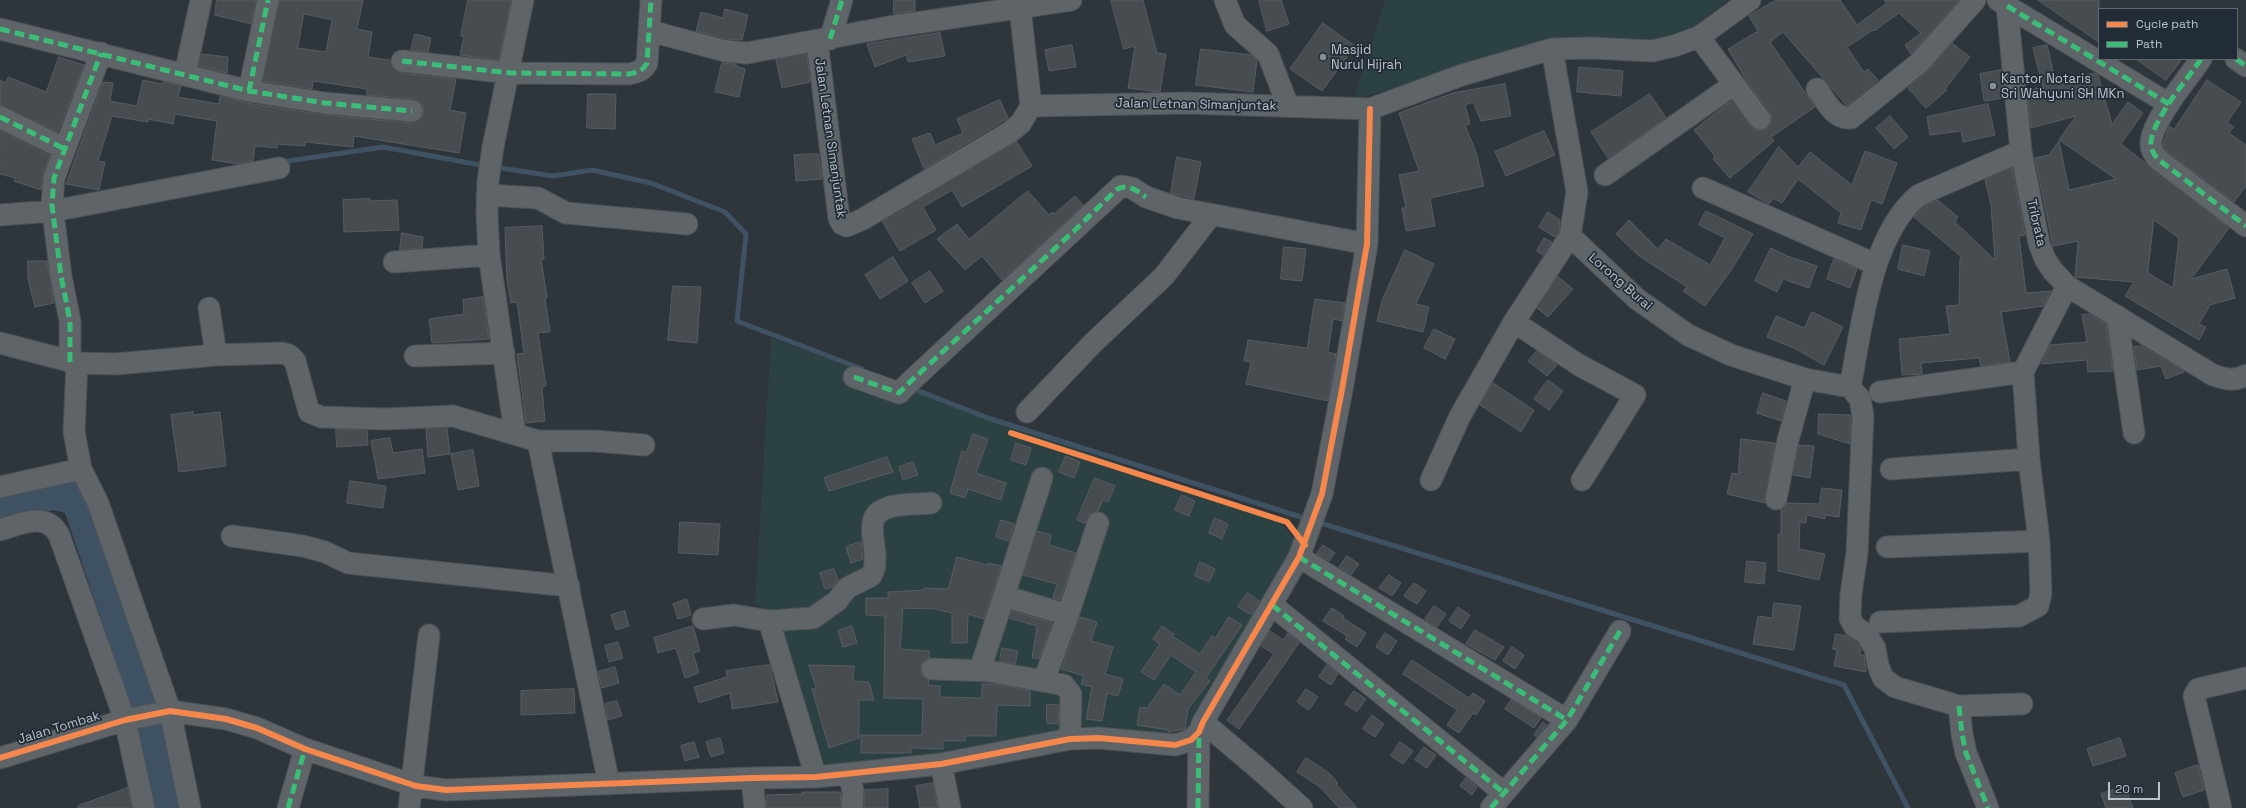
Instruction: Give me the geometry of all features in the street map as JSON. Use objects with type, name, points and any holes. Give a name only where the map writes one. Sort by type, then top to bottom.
[{"type":"street","points":[[185,74],[201,0]]},
{"type":"street","points":[[249,91],[268,0]]},
{"type":"street","points":[[515,433],[489,255],[487,188],[493,147],[510,73],[523,0]]},
{"type":"street","points":[[402,60],[510,73],[628,74],[644,68],[647,63],[651,0]]},
{"type":"street","points":[[824,40],[842,0]]},
{"type":"street","points":[[650,31],[725,51],[747,52],[824,40],[889,27],[1071,0]]},
{"type":"street","points":[[1225,0],[1235,25],[1268,54],[1288,106]]},
{"type":"street","name":"Jalan Letnan Simanjuntak","points":[[824,40],[839,218],[843,225],[850,225],[863,219],[1010,132],[1021,123],[1031,106],[1187,103],[1370,109],[1462,75],[1552,49],[1591,48],[1652,51],[1699,37],[1750,0]]},
{"type":"street","points":[[1817,89],[1834,113],[1846,118],[1851,118],[1919,62],[1975,0]]},
{"type":"street","points":[[2003,3],[2169,104]]},
{"type":"street","name":"Tribrata","points":[[2003,3],[2021,151],[2039,243],[2045,259],[2053,271],[2067,286],[2213,376],[2227,380],[2240,379],[2246,375]]},
{"type":"street","points":[[1020,8],[1031,106]]},
{"type":"street","points":[[0,29],[249,91],[325,103],[412,111]]},
{"type":"street","points":[[1699,37],[1733,85],[1760,119]]},
{"type":"street","points":[[1431,480],[1460,416],[1514,322],[1570,236],[1577,192],[1552,49]]},
{"type":"street","points":[[101,53],[54,178],[52,202],[61,276],[70,321],[73,362],[74,432],[81,469],[98,503],[166,712],[190,808]]},
{"type":"street","points":[[2200,60],[2169,104],[2151,142],[2153,154],[2246,226]]},
{"type":"street","points":[[2237,60],[2246,66]]},
{"type":"street","points":[[1605,175],[1733,85]]},
{"type":"street","points":[[1198,808],[1201,727],[1299,557],[1310,532],[1322,494],[1367,244],[1370,109]]},
{"type":"street","points":[[0,117],[65,148]]},
{"type":"street","points":[[2021,151],[1919,194],[1908,204],[1898,218],[1875,264],[1850,387],[1860,399],[1863,416],[1857,552],[1851,594],[1850,618],[1854,626],[1866,634],[1875,648],[1882,678],[1895,687],[1959,706],[2022,704]]},
{"type":"street","points":[[0,215],[52,202],[279,168]]},
{"type":"street","points":[[854,377],[899,393],[1122,186],[1132,188],[1146,197],[1161,203],[1211,215],[1367,244]]},
{"type":"street","points":[[487,188],[538,198],[566,213],[687,224]]},
{"type":"street","points":[[1703,188],[1875,264]]},
{"type":"street","points":[[1027,412],[1093,343],[1164,276],[1211,215]]},
{"type":"street","name":"Lorong Burai","points":[[1570,236],[1637,299],[1688,335],[1731,355],[1805,379],[1850,387]]},
{"type":"street","points":[[394,262],[489,255]]},
{"type":"street","points":[[1880,622],[2019,616],[2038,606],[2040,593],[2039,541],[2029,459],[2023,372],[2067,286]]},
{"type":"street","points":[[209,308],[216,354]]},
{"type":"street","points":[[2117,316],[2134,433]]},
{"type":"street","points":[[1514,322],[1579,365],[1634,395],[1582,480]]},
{"type":"street","points":[[0,343],[73,362],[142,363],[216,354],[282,353],[289,355],[295,361],[310,412],[321,417],[385,419],[452,416],[515,433],[538,441],[596,441],[644,445]]},
{"type":"street","points":[[414,356],[504,353]]},
{"type":"street","points":[[1880,392],[2023,372]]},
{"type":"street","points":[[1776,499],[1788,440],[1805,379]]},
{"type":"street","points":[[538,441],[609,784]]},
{"type":"street","points":[[1891,469],[2029,459]]},
{"type":"street","points":[[0,487],[81,469]]},
{"type":"street","points":[[980,670],[1042,478]]},
{"type":"street","points":[[703,619],[734,615],[769,621],[813,618],[837,601],[847,588],[871,576],[876,565],[872,523],[875,515],[889,507],[931,503]]},
{"type":"street","points":[[0,530],[34,521],[48,523],[55,527],[128,719],[144,808]]},
{"type":"street","points":[[1044,680],[1068,614],[1098,523]]},
{"type":"street","points":[[232,536],[310,548],[325,552],[348,563],[569,586]]},
{"type":"street","points":[[1887,547],[2039,541]]},
{"type":"street","points":[[1299,557],[1567,720]]},
{"type":"street","points":[[1004,596],[1068,614]]},
{"type":"street","points":[[1272,605],[1498,801],[1567,720],[1620,631]]},
{"type":"street","points":[[769,621],[816,777]]},
{"type":"street","points":[[409,808],[429,635]]},
{"type":"street","points":[[932,669],[980,670],[1044,680],[1064,685],[1069,689],[1072,701],[1070,739]]},
{"type":"street","points":[[2221,808],[2194,696],[2198,689],[2246,678]]},
{"type":"street","points":[[1959,706],[1966,754],[1988,808]]},
{"type":"street","name":"Jalan Tombak","points":[[0,758],[128,719],[166,712],[226,719],[257,728],[305,749],[412,784],[446,790],[752,778],[816,777],[941,764],[1070,739],[1099,738],[1175,745],[1191,740],[1201,727]]},
{"type":"street","points":[[1201,727],[1233,746],[1302,808]]},
{"type":"street","points":[[288,808],[305,749]]},
{"type":"street","points":[[941,764],[950,808]]},
{"type":"street","points":[[849,774],[853,791],[852,808]]},
{"type":"street","points":[[752,778],[756,808]]},
{"type":"green space","points":[[1385,0],[1727,0],[1671,46],[1580,37],[1354,99]]},
{"type":"green space","points":[[771,338],[1282,523],[1301,549],[1186,741],[1075,735],[826,768],[781,623],[755,603]]},
{"type":"water","points":[[59,478],[85,485],[162,708],[133,713],[65,513],[53,510],[0,523],[0,490]]},
{"type":"water","points":[[167,723],[184,808],[153,808],[137,726]]},
{"type":"building","points":[[217,0],[256,0],[251,24],[215,15]]},
{"type":"building","points":[[280,0],[363,0],[357,29],[372,32],[368,57],[390,60],[395,70],[401,73],[456,79],[450,110],[466,113],[459,153],[354,136],[353,147],[305,142],[305,146],[277,144],[277,148],[255,146],[253,161],[238,164],[212,160],[217,121],[175,114],[173,124],[148,119],[148,122],[112,116],[98,161],[105,162],[99,190],[66,184],[103,82],[113,83],[110,101],[137,106],[143,80],[181,86],[178,97],[219,104],[220,96],[247,103],[324,115],[411,123],[422,118],[424,112],[423,106],[419,101],[413,99],[367,95],[367,89],[313,81],[312,89],[263,81]],"holes":[[[304,14],[332,20],[326,52],[298,48]]]},
{"type":"building","points":[[468,0],[511,0],[499,60],[460,55],[464,36],[461,36]]},
{"type":"building","points":[[894,0],[915,0],[915,11],[894,14]]},
{"type":"building","points":[[1111,0],[1143,0],[1157,53],[1166,54],[1160,92],[1128,88],[1135,46],[1124,49]]},
{"type":"building","points":[[1259,0],[1281,0],[1289,24],[1267,31]]},
{"type":"building","points":[[1776,0],[1840,0],[1857,25],[1887,3],[1884,0],[1959,0],[1911,54],[1905,45],[1921,33],[1899,13],[1874,31],[1873,30],[1847,47],[1864,72],[1868,69],[1878,80],[1847,106],[1783,32],[1770,42],[1815,107],[1771,137],[1774,141],[1730,178],[1713,159],[1715,156],[1694,130],[1731,101],[1755,130],[1762,131],[1771,124],[1772,118],[1770,112],[1748,83],[1728,49],[1758,31],[1749,16]]},
{"type":"building","points":[[2038,0],[2099,0],[2098,41]]},
{"type":"building","points":[[725,9],[748,15],[742,40],[727,39],[696,31],[701,12],[723,18]]},
{"type":"building","name":"Masjid Nurul Hijrah","points":[[1323,23],[1355,46],[1322,91],[1290,69]]},
{"type":"building","points":[[940,33],[945,56],[908,62],[906,55],[875,67],[867,44]]},
{"type":"building","points":[[415,34],[431,38],[428,52],[411,50]]},
{"type":"building","points":[[1952,43],[1970,57],[1945,89],[1947,90],[1926,108],[1908,88],[1928,71]]},
{"type":"building","points":[[1072,45],[1076,67],[1049,71],[1045,50]]},
{"type":"building","points":[[2047,45],[2056,83],[2094,73],[2098,75],[2112,124],[2128,102],[2143,113],[2121,144],[2229,228],[2191,279],[2227,269],[2235,298],[2210,305],[2199,324],[2206,327],[2199,340],[2125,296],[2134,282],[2075,277],[2078,241],[2053,246],[2035,158],[2049,155],[2059,141],[2069,190],[2116,179],[2059,140],[2076,116],[2031,128],[2027,91],[2043,87],[2033,48]],"holes":[[[2154,220],[2179,238],[2173,288],[2148,273]]]},
{"type":"building","points":[[1201,49],[1252,55],[1257,60],[1253,92],[1196,85]]},
{"type":"building","points":[[202,54],[228,57],[227,73],[199,66]]},
{"type":"building","points":[[807,54],[810,82],[782,88],[776,60]]},
{"type":"building","points":[[59,57],[84,65],[58,132],[0,105],[0,80],[6,83],[8,77],[46,92]]},
{"type":"building","points":[[2137,60],[2181,60],[2166,80]]},
{"type":"building","points":[[722,63],[736,64],[736,66],[745,69],[739,97],[715,92]]},
{"type":"building","points":[[1579,67],[1623,71],[1621,96],[1577,92]]},
{"type":"building","name":"Kantor Notaris Sri Wahyuni SH MKn","points":[[2001,70],[2004,98],[1984,101],[1980,74]]},
{"type":"building","points":[[2207,80],[2241,102],[2227,123],[2234,127],[2229,133],[2246,145],[2246,186],[2234,202],[2167,151],[2163,145],[2169,126],[2174,129]]},
{"type":"building","points":[[1505,84],[1511,116],[1481,121],[1473,102],[1465,105],[1470,124],[1465,125],[1476,152],[1484,186],[1430,198],[1435,226],[1406,231],[1402,208],[1406,208],[1399,175],[1419,171],[1399,113],[1453,93]]},
{"type":"building","points":[[588,94],[616,94],[615,129],[587,128]]},
{"type":"building","points":[[1650,94],[1666,118],[1608,158],[1591,132]]},
{"type":"building","points":[[1000,100],[1008,118],[924,169],[912,139],[930,133],[935,145],[963,133],[957,119]]},
{"type":"building","points":[[1988,104],[1995,135],[1963,142],[1961,131],[1930,135],[1927,117]]},
{"type":"building","points":[[1890,116],[1908,137],[1894,149],[1876,128]]},
{"type":"building","points":[[0,130],[50,155],[43,174],[41,190],[14,181],[15,178],[0,174]]},
{"type":"building","points":[[1544,131],[1555,155],[1506,176],[1495,152]]},
{"type":"building","points":[[1017,142],[1032,166],[962,207],[952,190],[923,207],[936,230],[900,251],[882,221]]},
{"type":"building","points":[[1779,147],[1798,167],[1810,152],[1852,185],[1865,151],[1897,163],[1882,204],[1871,200],[1861,230],[1838,223],[1841,213],[1798,179],[1782,203],[1773,198],[1769,204],[1748,192]]},
{"type":"building","points":[[818,154],[822,179],[796,181],[794,155]]},
{"type":"building","points":[[1177,157],[1201,162],[1194,199],[1171,193]]},
{"type":"building","points":[[2012,168],[2025,235],[2019,236],[2026,293],[2051,291],[2043,306],[2001,312],[2010,362],[1981,366],[1979,358],[1921,363],[1922,374],[1902,375],[1899,339],[1950,334],[1946,306],[1959,305],[1960,258],[1963,258],[1914,217],[1926,205],[1938,200],[1958,217],[1955,222],[1995,260],[1991,204],[1985,180]]},
{"type":"building","points":[[1028,191],[1049,215],[1052,212],[1054,214],[1075,196],[1083,205],[1002,280],[982,256],[965,270],[937,239],[957,224],[969,239]]},
{"type":"building","points":[[370,199],[370,201],[397,200],[399,230],[344,232],[343,200]]},
{"type":"building","points":[[1706,211],[1753,234],[1732,269],[1705,306],[1683,291],[1687,287],[1639,256],[1616,234],[1629,220],[1658,249],[1666,239],[1710,265],[1725,238],[1699,225]]},
{"type":"building","points":[[1548,212],[1560,220],[1559,232],[1555,237],[1539,227]]},
{"type":"building","points":[[542,226],[544,259],[541,259],[547,297],[545,298],[550,332],[538,333],[546,386],[542,387],[545,421],[526,423],[517,354],[524,353],[517,302],[511,303],[507,280],[505,228]]},
{"type":"building","points":[[402,233],[423,237],[422,248],[400,250]]},
{"type":"building","points":[[1544,238],[1552,242],[1543,255],[1537,251]]},
{"type":"building","points":[[1903,245],[1930,251],[1924,276],[1898,269]]},
{"type":"building","points":[[1284,247],[1306,249],[1302,281],[1281,279]]},
{"type":"building","points":[[1771,248],[1787,256],[1817,266],[1809,288],[1783,279],[1777,292],[1755,281]]},
{"type":"building","points":[[1405,250],[1434,264],[1416,304],[1429,307],[1423,332],[1377,321],[1382,301]]},
{"type":"building","points":[[893,257],[908,281],[880,299],[865,275]]},
{"type":"building","points":[[1834,259],[1857,269],[1850,288],[1827,279]]},
{"type":"building","points":[[28,261],[47,261],[54,303],[35,307],[28,279]]},
{"type":"building","points":[[930,271],[943,291],[925,303],[912,283]]},
{"type":"building","points":[[1558,277],[1573,289],[1548,317],[1537,308]]},
{"type":"building","points":[[673,286],[701,287],[697,343],[668,340]]},
{"type":"building","points":[[483,297],[489,339],[432,343],[429,319],[464,314],[463,300]]},
{"type":"building","points":[[1315,299],[1345,303],[1342,321],[1333,319],[1328,352],[1336,354],[1328,401],[1246,384],[1251,362],[1244,361],[1248,340],[1307,348]]},
{"type":"building","points":[[1812,312],[1843,327],[1824,365],[1794,348],[1767,337],[1776,316],[1804,328]]},
{"type":"building","points":[[2090,314],[2106,324],[2113,371],[2088,372],[2087,360],[2041,364],[2050,345],[2087,342],[2082,315]]},
{"type":"building","points":[[1434,329],[1455,339],[1445,359],[1424,348]]},
{"type":"building","points":[[2142,346],[2184,372],[2166,379],[2161,366],[2137,370],[2134,347]]},
{"type":"building","points":[[1537,351],[1557,365],[1547,376],[1528,361]]},
{"type":"building","points":[[1548,380],[1563,391],[1549,410],[1534,399]]},
{"type":"building","points":[[1493,383],[1534,410],[1521,432],[1480,405]]},
{"type":"building","points":[[1763,393],[1786,401],[1781,421],[1757,413]]},
{"type":"building","points":[[193,412],[193,415],[220,412],[226,466],[179,472],[171,415]]},
{"type":"building","points":[[1819,414],[1851,415],[1850,444],[1818,434]]},
{"type":"building","points":[[447,428],[450,454],[428,457],[426,429]]},
{"type":"building","points":[[336,429],[367,430],[368,445],[337,447]]},
{"type":"building","points":[[973,434],[988,439],[976,473],[1006,483],[1001,500],[968,489],[965,498],[950,493],[962,451],[966,453]]},
{"type":"building","points":[[390,438],[393,453],[422,449],[425,473],[378,479],[371,441]]},
{"type":"building","points":[[1741,439],[1775,443],[1765,503],[1727,494],[1732,473],[1738,474]]},
{"type":"building","points":[[1016,443],[1031,448],[1026,465],[1011,460]]},
{"type":"building","points":[[1799,445],[1814,446],[1810,478],[1793,475]]},
{"type":"building","points":[[473,450],[479,486],[458,490],[451,454]]},
{"type":"building","points":[[1066,456],[1080,462],[1074,478],[1059,472]]},
{"type":"building","points":[[887,457],[893,472],[829,491],[824,478]]},
{"type":"building","points":[[913,462],[918,475],[903,480],[899,467]]},
{"type":"building","points":[[1095,478],[1115,486],[1108,502],[1103,500],[1098,511],[1090,514],[1085,523],[1077,520]]},
{"type":"building","points":[[350,481],[386,486],[383,508],[347,503]]},
{"type":"building","points":[[1822,488],[1842,490],[1839,517],[1825,515],[1825,519],[1807,515],[1806,523],[1800,522],[1799,549],[1825,554],[1819,580],[1778,571],[1778,534],[1781,534],[1781,509],[1787,503],[1819,504]]},
{"type":"building","points":[[1182,495],[1195,501],[1189,516],[1175,510]]},
{"type":"building","points":[[1215,518],[1228,524],[1222,539],[1209,533]]},
{"type":"building","points":[[1001,520],[1014,524],[1009,541],[996,537]]},
{"type":"building","points":[[680,522],[720,524],[718,555],[679,553]]},
{"type":"building","points":[[1037,531],[1051,535],[1049,545],[1076,553],[1060,600],[1053,598],[1057,584],[1023,575]]},
{"type":"building","points":[[861,542],[863,559],[851,563],[846,547]]},
{"type":"building","points":[[1323,545],[1335,553],[1329,561],[1317,554]]},
{"type":"building","points":[[1347,556],[1359,564],[1351,575],[1339,567]]},
{"type":"building","points":[[957,557],[987,565],[988,563],[1001,566],[984,619],[968,614],[967,643],[952,643],[952,613],[935,609],[903,608],[900,649],[929,651],[929,658],[922,662],[920,669],[922,675],[929,680],[928,685],[940,686],[940,697],[982,698],[982,684],[996,684],[1030,691],[1030,706],[997,705],[996,736],[965,736],[965,741],[943,741],[943,749],[911,748],[911,753],[861,753],[861,735],[922,735],[923,699],[884,698],[885,616],[866,615],[866,598],[888,598],[888,592],[924,590],[924,588],[948,589]]},
{"type":"building","points":[[1747,561],[1766,563],[1764,584],[1745,582]]},
{"type":"building","points":[[1200,562],[1215,569],[1209,582],[1195,576]]},
{"type":"building","points":[[834,569],[838,580],[833,587],[825,589],[820,573]]},
{"type":"building","points":[[1389,575],[1401,583],[1392,596],[1379,588]]},
{"type":"building","points":[[1414,583],[1426,591],[1417,604],[1404,596]]},
{"type":"building","points":[[1248,593],[1259,601],[1251,615],[1238,607]]},
{"type":"building","points":[[687,599],[691,615],[678,619],[673,604]]},
{"type":"building","points":[[1774,603],[1801,606],[1794,650],[1753,644],[1758,616],[1772,618]]},
{"type":"building","points":[[1434,606],[1446,614],[1437,627],[1425,619]]},
{"type":"building","points":[[1458,607],[1470,615],[1461,629],[1449,621]]},
{"type":"building","points":[[1332,608],[1344,616],[1343,618],[1366,633],[1357,647],[1345,639],[1347,636],[1323,621]]},
{"type":"building","points":[[625,611],[629,626],[616,630],[611,615]]},
{"type":"building","points":[[1012,611],[1052,623],[1039,659],[1032,658],[1037,626],[1009,618]]},
{"type":"building","points":[[1080,617],[1097,622],[1091,641],[1113,647],[1105,674],[1123,679],[1118,696],[1107,693],[1102,721],[1086,719],[1092,687],[1081,684],[1084,676],[1062,669]]},
{"type":"building","points":[[1229,617],[1242,625],[1206,678],[1210,681],[1188,709],[1185,729],[1168,732],[1168,730],[1137,725],[1140,707],[1147,708],[1164,684],[1180,695],[1196,672],[1171,655],[1154,680],[1141,672],[1160,644],[1153,639],[1162,626],[1174,634],[1172,636],[1200,654],[1212,636],[1215,638]]},
{"type":"building","points":[[693,626],[700,651],[693,653],[699,673],[685,678],[676,648],[658,653],[654,638]]},
{"type":"building","points":[[852,626],[857,643],[843,647],[838,631]]},
{"type":"building","points":[[1475,630],[1504,647],[1495,660],[1466,644]]},
{"type":"building","points":[[1270,631],[1283,640],[1288,633],[1299,643],[1239,729],[1227,720],[1274,654],[1261,646]]},
{"type":"building","points":[[1385,633],[1397,641],[1388,655],[1376,647]]},
{"type":"building","points":[[1836,634],[1847,636],[1857,643],[1861,649],[1860,655],[1864,655],[1866,672],[1834,666],[1837,650],[1833,649]]},
{"type":"building","points":[[618,642],[623,658],[609,662],[605,646]]},
{"type":"building","points":[[1512,647],[1524,655],[1515,669],[1503,661]]},
{"type":"building","points":[[1002,648],[1018,651],[1015,664],[1000,661]]},
{"type":"building","points":[[1412,660],[1469,698],[1473,693],[1485,701],[1476,715],[1473,713],[1459,733],[1447,725],[1457,710],[1403,674]]},
{"type":"building","points":[[770,665],[778,702],[732,709],[730,693],[699,703],[694,687],[727,677],[726,671]]},
{"type":"building","points":[[809,665],[854,666],[853,681],[869,682],[874,700],[859,700],[859,738],[829,748],[812,689],[816,688]]},
{"type":"building","points":[[1327,665],[1338,674],[1331,685],[1319,677]]},
{"type":"building","points":[[615,667],[619,683],[602,688],[598,672]]},
{"type":"building","points":[[574,689],[575,713],[521,715],[521,691]]},
{"type":"building","points":[[1306,689],[1318,697],[1309,710],[1297,702]]},
{"type":"building","points":[[1354,691],[1366,699],[1357,712],[1345,704]]},
{"type":"building","points":[[1511,700],[1541,718],[1534,728],[1505,709]]},
{"type":"building","points":[[617,701],[622,716],[608,720],[605,704]]},
{"type":"building","points":[[1047,704],[1059,705],[1058,724],[1047,723]]},
{"type":"building","points":[[1372,715],[1384,724],[1375,737],[1363,729]]},
{"type":"building","points":[[1543,722],[1547,725],[1537,737],[1534,735]]},
{"type":"building","points":[[720,738],[724,753],[711,757],[706,742]]},
{"type":"building","points":[[2120,738],[2126,756],[2093,766],[2087,749]]},
{"type":"building","points":[[694,742],[699,757],[685,761],[681,746]]},
{"type":"building","points":[[1400,742],[1413,751],[1403,764],[1391,756]]},
{"type":"building","points":[[1424,747],[1436,755],[1427,768],[1415,760]]},
{"type":"building","points":[[1306,758],[1329,773],[1338,783],[1336,784],[1357,808],[1339,808],[1320,787],[1297,772]]},
{"type":"building","points":[[2198,765],[2204,790],[2183,797],[2175,773]]},
{"type":"building","points":[[1466,778],[1477,787],[1472,795],[1460,786]]},
{"type":"building","points":[[933,783],[938,808],[920,808],[916,786]]},
{"type":"building","points":[[2125,786],[2133,808],[2106,808],[2101,794]]},
{"type":"building","points":[[128,788],[132,808],[78,808],[78,806]]},
{"type":"building","points":[[888,789],[888,808],[864,808],[865,790]]},
{"type":"building","points":[[802,792],[841,792],[840,808],[767,808],[766,795],[802,794]]},
{"type":"waterway","points":[[281,162],[383,147],[486,166]]},
{"type":"waterway","points":[[494,167],[553,176],[592,170],[651,183],[725,212],[746,234],[737,321],[862,369]]},
{"type":"waterway","points":[[911,388],[988,418],[1307,519]]},
{"type":"waterway","points":[[1317,522],[1844,685],[1908,808]]},
{"type":"marked path","points":[[249,91],[268,0]]},
{"type":"marked path","points":[[402,61],[510,73],[629,74],[642,69],[647,63],[651,0]]},
{"type":"marked path","points":[[830,39],[842,0]]},
{"type":"marked path","points":[[2007,6],[2169,104]]},
{"type":"marked path","points":[[0,29],[249,91],[325,103],[412,111]]},
{"type":"marked path","points":[[70,362],[70,321],[61,276],[52,205],[54,178],[101,53]]},
{"type":"marked path","points":[[2200,60],[2172,98],[2159,121],[2151,141],[2152,149],[2159,160],[2246,226]]},
{"type":"marked path","points":[[2237,60],[2246,66]]},
{"type":"marked path","points":[[0,117],[65,149]]},
{"type":"marked path","points":[[854,377],[899,393],[1075,230],[1116,190],[1128,187],[1146,197]]},
{"type":"marked path","points":[[1299,557],[1567,720]]},
{"type":"marked path","points":[[1272,605],[1504,793]]},
{"type":"marked path","points":[[1491,808],[1567,720],[1620,631]]},
{"type":"marked path","points":[[1959,706],[1966,753],[1988,808]]},
{"type":"marked path","points":[[1198,808],[1199,732]]},
{"type":"marked path","points":[[288,808],[305,749]]},
{"type":"cycle path","points":[[0,758],[125,720],[170,711],[226,719],[257,728],[305,749],[416,786],[446,790],[752,778],[816,777],[941,764],[1070,739],[1099,738],[1175,745],[1191,740],[1199,732],[1203,722],[1299,557],[1322,494],[1367,244],[1370,109]]},
{"type":"cycle path","points":[[1011,433],[1287,522],[1305,545]]},
{"type":"place","name":"Masjid Nurul Hijrah","points":[[1323,57]]},
{"type":"place","name":"Kantor Notaris Sri Wahyuni SH MKn","points":[[1993,86]]}]
